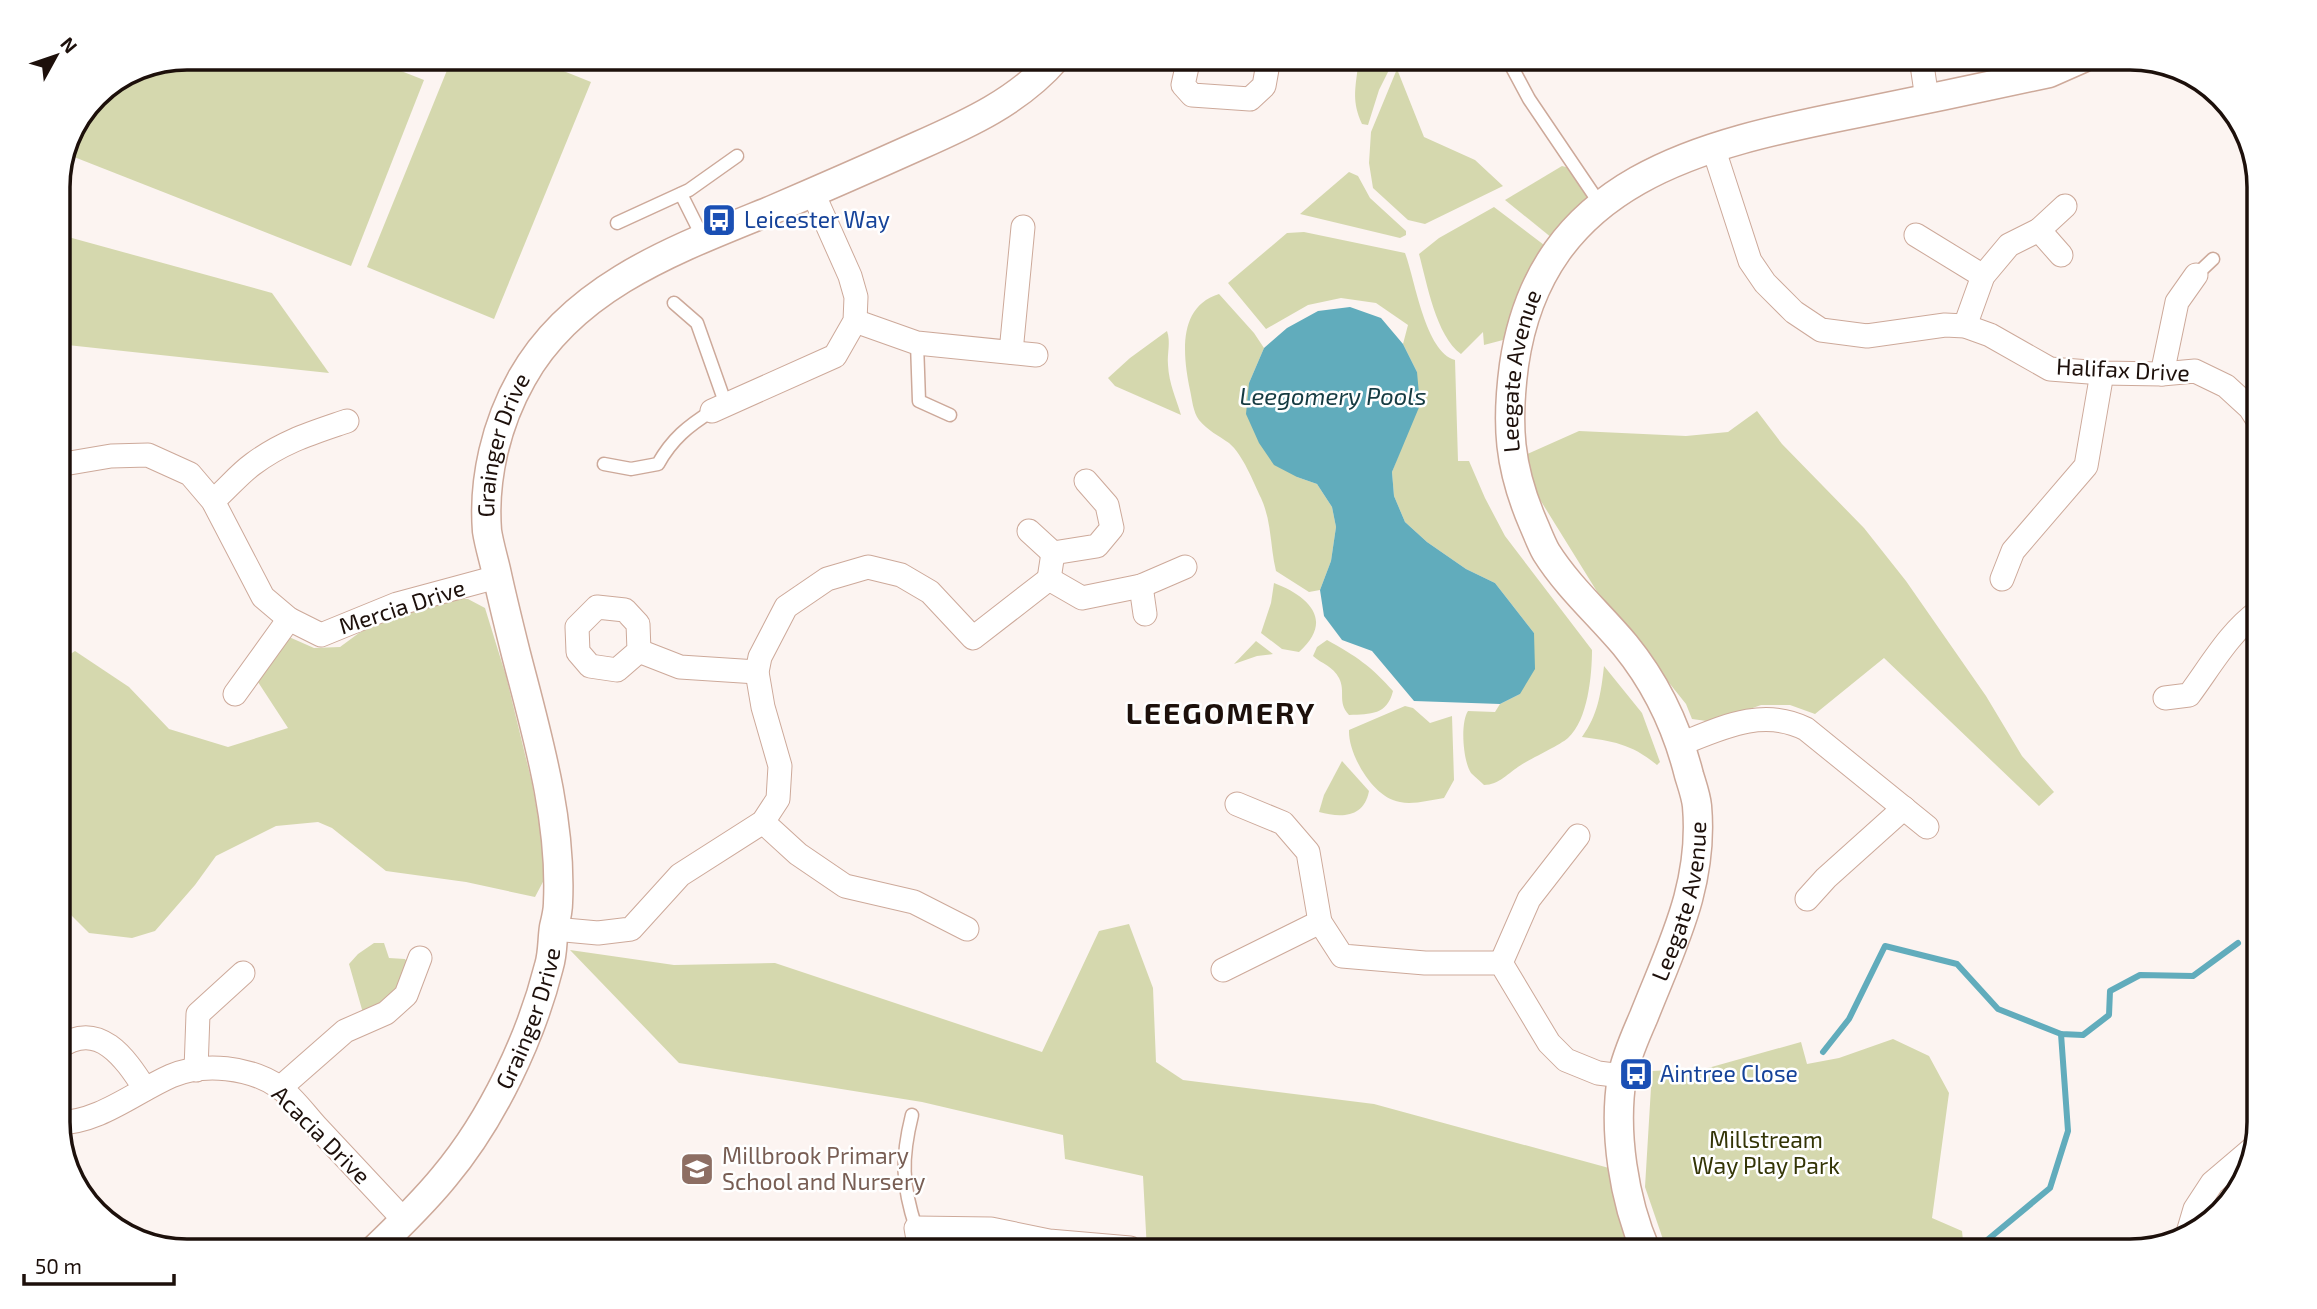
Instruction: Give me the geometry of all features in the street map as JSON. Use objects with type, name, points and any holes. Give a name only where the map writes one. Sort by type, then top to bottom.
[{"type":"street","name":"Grainger Drive","points":[[385,1239],[446,1175],[473,1138],[508,1075],[535,1012],[551,962],[558,906],[557,854],[549,796],[535,727],[487,533],[487,491],[493,453],[508,406],[520,380],[537,353],[572,314],[601,291],[703,238],[813,193],[987,114],[1046,70]]},
{"type":"street","points":[[1186,70],[1183,85],[1192,95],[1251,99],[1264,86],[1267,70]]},
{"type":"street","points":[[1923,70],[1927,99]]},
{"type":"street","name":"Leegate Avenue","points":[[1641,1239],[1620,1150],[1622,1076],[1687,909],[1697,862],[1697,803],[1681,744],[1668,712],[1626,647],[1583,600],[1545,550],[1520,492],[1508,434],[1517,344],[1534,294],[1553,256],[1600,204],[1673,161],[1766,131],[2056,70]]},
{"type":"street","name":"Halifax Drive","points":[[1713,146],[1750,261],[1765,283],[1794,312],[1821,330],[1867,336],[1965,326],[1990,335],[2050,369],[2162,374],[2194,371],[2225,386],[2247,403]]},
{"type":"street","points":[[719,408],[835,356],[855,321],[856,297],[850,276],[813,193]]},
{"type":"street","points":[[1965,326],[1983,276],[2009,246],[2039,230],[2065,206]]},
{"type":"street","points":[[1011,352],[1023,226]]},
{"type":"street","points":[[2039,230],[2061,255]]},
{"type":"street","points":[[1916,235],[1983,276]]},
{"type":"street","points":[[2162,374],[2177,302],[2196,275]]},
{"type":"street","points":[[855,321],[917,343],[1036,355]]},
{"type":"street","points":[[2002,579],[2013,551],[2086,466],[2102,373]]},
{"type":"street","points":[[213,501],[251,465],[295,438],[348,421]]},
{"type":"street","name":"Mercia Drive","points":[[70,463],[111,456],[148,455],[190,474],[213,501],[263,597],[289,619],[321,635],[397,604],[497,578]]},
{"type":"street","points":[[1053,553],[1097,546],[1112,528],[1107,505],[1086,481]]},
{"type":"street","points":[[1029,531],[1053,553]]},
{"type":"street","points":[[554,929],[598,933],[631,929],[680,875],[763,822],[778,799],[780,766],[763,707],[757,672],[760,657],[786,607],[827,579],[868,567],[901,575],[930,592],[978,645],[1049,579],[1053,553]]},
{"type":"street","points":[[1049,579],[1082,598],[1140,586],[1185,567]]},
{"type":"street","points":[[1140,586],[1145,614]]},
{"type":"street","points":[[235,694],[289,619]]},
{"type":"street","points":[[2165,698],[2189,695],[2247,619]]},
{"type":"street","points":[[639,651],[680,667],[757,672]]},
{"type":"street","points":[[1681,744],[1732,723],[1774,719],[1794,723],[1806,729],[1927,827]]},
{"type":"street","points":[[1237,804],[1283,823],[1308,852],[1320,922],[1342,956],[1425,962],[1502,963]]},
{"type":"street","points":[[1807,899],[1826,878],[1904,808]]},
{"type":"street","points":[[763,822],[798,854],[845,886],[914,902],[967,929]]},
{"type":"street","points":[[1502,963],[1529,899],[1578,836]]},
{"type":"street","points":[[1223,970],[1320,922]]},
{"type":"street","points":[[280,1088],[345,1031],[386,1013],[406,995],[420,957]]},
{"type":"street","points":[[1502,963],[1549,1042],[1566,1060],[1598,1073],[1622,1076]]},
{"type":"street","points":[[196,1070],[198,1014],[243,973]]},
{"type":"street","points":[[70,1042],[90,1039],[109,1044],[126,1059],[145,1089]]},
{"type":"street","name":"Acacia Drive","points":[[70,1122],[99,1114],[174,1075],[196,1070],[240,1071],[280,1088],[404,1220]]},
{"type":"street","points":[[2191,1221],[2195,1209],[2211,1183],[2241,1158]]},
{"type":"street","points":[[917,1239],[915,1228],[956,1227],[991,1229],[1039,1239]]},
{"type":"lane","points":[[1513,70],[1529,99],[1600,204]]},
{"type":"lane","points":[[617,223],[698,185],[737,156]]},
{"type":"lane","points":[[681,194],[703,238]]},
{"type":"lane","points":[[2196,275],[2213,259]]},
{"type":"lane","points":[[604,464],[631,469],[658,464],[668,445],[687,426],[719,408],[697,323],[674,303]]},
{"type":"lane","points":[[917,343],[919,401],[950,415]]},
{"type":"lane","points":[[912,1115],[903,1156],[906,1196],[915,1228]]},
{"type":"green space","points":[[399,70],[424,80],[351,266],[74,157],[82,135],[94,116],[110,99],[128,86],[164,72]]},
{"type":"green space","points":[[447,70],[561,70],[591,82],[494,319],[367,267]]},
{"type":"green space","points":[[1358,70],[1389,70],[1379,90],[1368,125],[1362,124],[1357,109]]},
{"type":"green space","points":[[1397,70],[1424,137],[1475,160],[1503,186],[1425,224],[1408,220],[1373,188],[1369,163],[1371,132]]},
{"type":"green space","points":[[1562,166],[1570,168],[1590,198],[1552,238],[1505,200]]},
{"type":"green space","points":[[1349,172],[1358,176],[1370,198],[1406,231],[1406,235],[1400,238],[1300,214]]},
{"type":"green space","points":[[1494,207],[1548,248],[1503,340],[1484,345],[1483,332],[1461,354],[1452,346],[1439,322],[1419,254],[1439,238]]},
{"type":"green space","points":[[1304,232],[1405,253],[1422,313],[1436,344],[1455,360],[1458,461],[1469,461],[1505,536],[1592,650],[1588,697],[1575,730],[1564,741],[1494,783],[1484,785],[1471,773],[1466,760],[1464,724],[1468,711],[1495,712],[1500,704],[1520,694],[1534,633],[1495,583],[1466,569],[1427,542],[1405,522],[1394,496],[1392,472],[1402,446],[1417,372],[1403,344],[1408,325],[1376,303],[1341,298],[1308,305],[1266,329],[1228,283],[1287,233]]},
{"type":"green space","points":[[70,237],[272,293],[329,373],[70,345]]},
{"type":"green space","points":[[1219,294],[1264,348],[1249,383],[1297,477],[1317,484],[1332,507],[1336,527],[1331,561],[1320,590],[1309,592],[1276,571],[1267,516],[1247,469],[1234,448],[1206,427],[1195,413],[1186,362],[1186,334],[1196,310],[1205,300]]},
{"type":"green space","points":[[1167,331],[1171,385],[1181,415],[1115,386],[1108,378]]},
{"type":"green space","points":[[1757,411],[1782,444],[1864,528],[1906,581],[1986,696],[2022,756],[2054,792],[2039,806],[1884,658],[1815,714],[1790,705],[1761,705],[1714,722],[1692,719],[1686,704],[1601,598],[1539,498],[1523,456],[1579,431],[1686,436],[1728,432]]},
{"type":"green space","points":[[1274,583],[1297,595],[1313,610],[1315,630],[1299,652],[1282,649],[1261,633],[1271,603]]},
{"type":"green space","points":[[451,599],[468,599],[485,608],[506,676],[532,783],[541,834],[545,878],[535,897],[466,882],[386,871],[332,828],[318,822],[276,826],[216,856],[155,931],[132,938],[89,933],[70,914],[70,654],[75,651],[129,687],[169,729],[228,747],[288,728],[258,682],[289,637],[314,648],[340,647],[359,633],[401,612]]},
{"type":"green space","points":[[1327,640],[1363,662],[1393,691],[1387,705],[1377,712],[1349,715],[1343,706],[1341,683],[1337,674],[1313,656],[1317,647]]},
{"type":"green space","points":[[1256,641],[1273,654],[1234,664]]},
{"type":"green space","points":[[1604,666],[1642,713],[1660,762],[1657,765],[1639,752],[1621,745],[1582,737],[1598,703]]},
{"type":"green space","points":[[1405,706],[1413,708],[1430,723],[1452,716],[1454,780],[1444,798],[1410,803],[1390,799],[1364,774],[1353,751],[1349,730]]},
{"type":"green space","points":[[1342,761],[1369,791],[1366,800],[1362,807],[1350,814],[1319,812],[1324,795]]},
{"type":"green space","points":[[1129,924],[1153,988],[1156,1062],[1183,1080],[1374,1104],[1609,1168],[1626,1239],[1146,1239],[1143,1176],[1065,1159],[1063,1135],[922,1102],[679,1063],[570,950],[674,965],[775,963],[1042,1052],[1099,931]]},
{"type":"green space","points":[[374,943],[384,943],[389,958],[405,959],[411,968],[382,1010],[363,1013],[349,964]]},
{"type":"green space","name":"Millstream Way Play Park","points":[[1893,1039],[1929,1056],[1949,1093],[1932,1218],[1962,1231],[1963,1239],[1663,1239],[1645,1187],[1652,1071],[1708,1068],[1801,1042],[1807,1064],[1839,1058]]},
{"type":"water","name":"Leegomery Pools","points":[[1350,307],[1381,318],[1403,344],[1417,372],[1420,405],[1392,472],[1394,496],[1405,522],[1427,542],[1466,569],[1495,583],[1534,633],[1535,669],[1520,694],[1500,704],[1414,701],[1372,651],[1342,640],[1324,616],[1320,590],[1331,561],[1336,527],[1332,507],[1317,484],[1274,465],[1259,443],[1246,414],[1249,383],[1264,348],[1287,328],[1318,311]]},
{"type":"waterway","points":[[1823,1052],[1849,1019],[1885,946],[1957,964],[1998,1009],[2061,1034],[2083,1035],[2109,1015],[2110,991],[2140,975],[2193,976],[2238,943]]},
{"type":"waterway","points":[[1988,1239],[2050,1188],[2068,1131],[2061,1034]]},
{"type":"place","name":"Leicester Way","points":[[719,220]]},
{"type":"place","name":"Aintree Close","points":[[1636,1074]]},
{"type":"place","name":"Millbrook Primary School and Nursery","points":[[697,1169]]},
{"type":"district","name":"LEEGOMERY","points":[[1221,714]]}]
